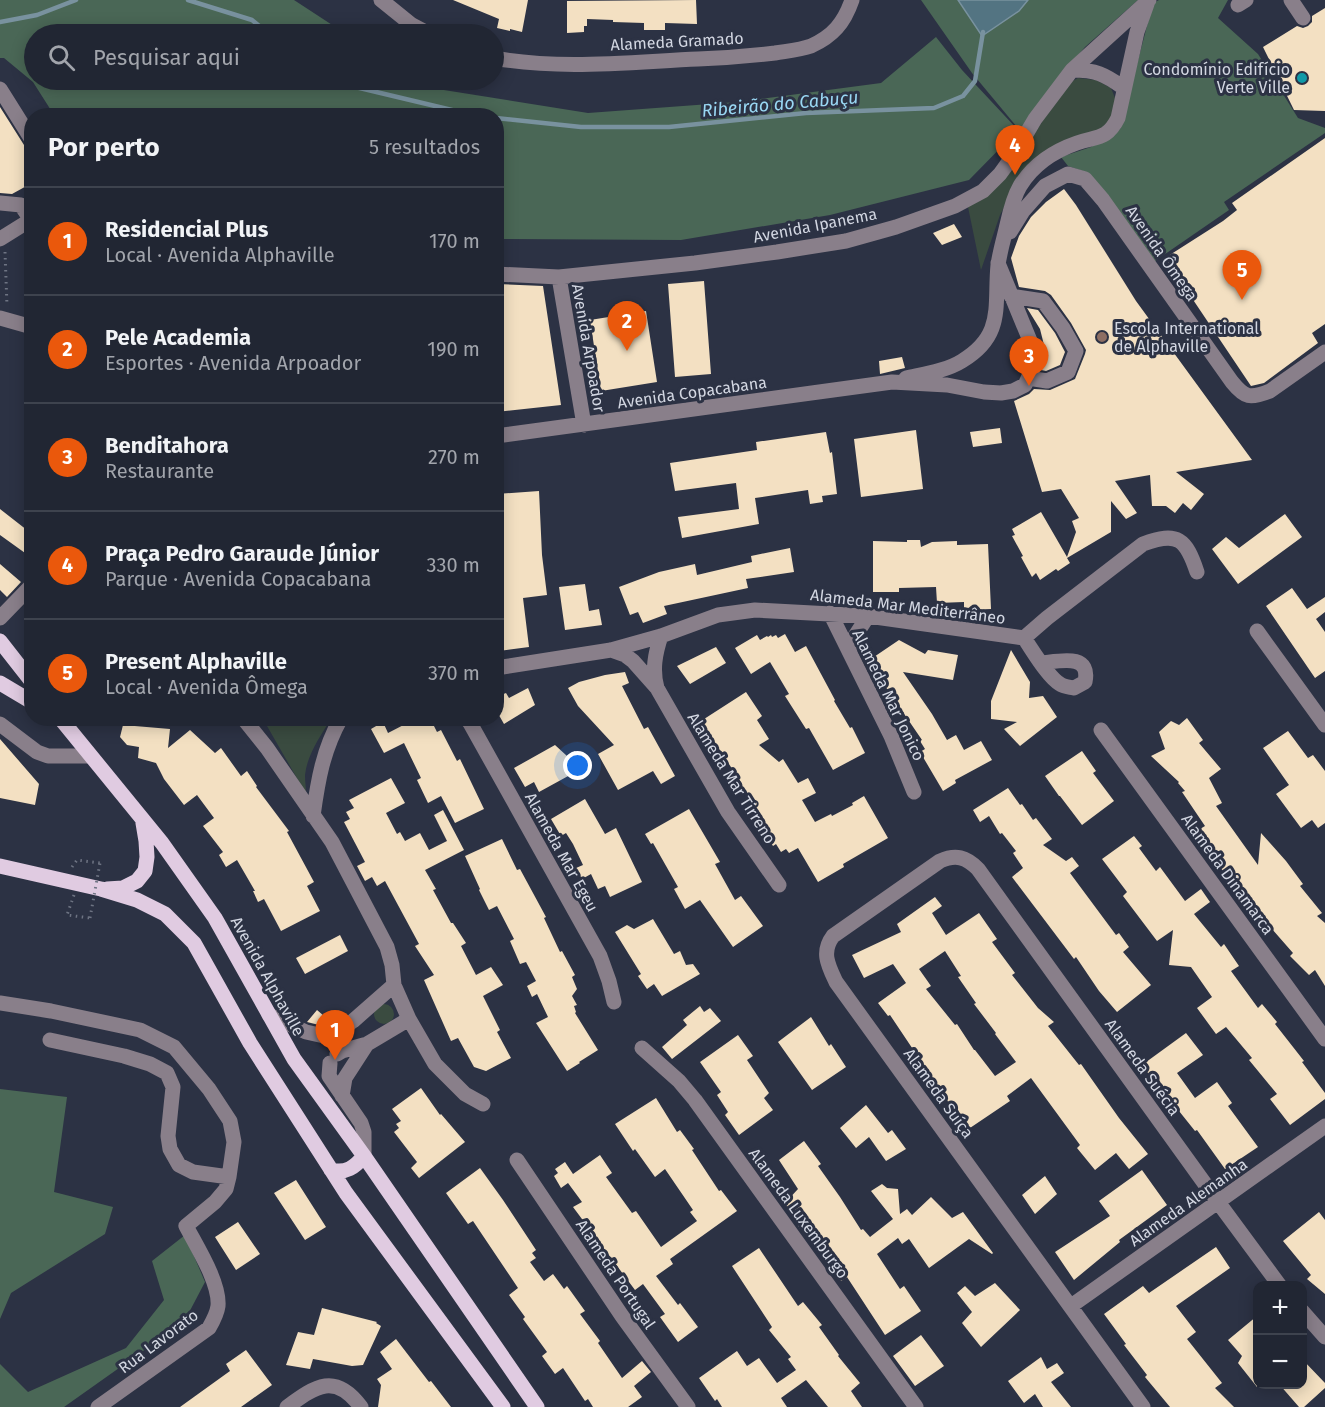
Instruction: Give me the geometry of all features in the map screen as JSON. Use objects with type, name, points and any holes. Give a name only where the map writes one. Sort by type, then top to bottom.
[{"type":"main road","points":[[0,641],[24,672]]},
{"type":"main road","points":[[0,683],[24,697]]},
{"type":"main road","name":"Avenida Alphaville","points":[[64,726],[162,843],[215,918],[294,1059],[364,1156],[537,1407]]},
{"type":"main road","points":[[101,889],[123,888],[137,881],[145,871],[147,857],[142,820]]},
{"type":"main road","points":[[0,866],[101,889],[137,900],[165,914],[194,943],[250,1043],[346,1193],[503,1407]]},
{"type":"main road","points":[[0,874],[40,875]]},
{"type":"main road","points":[[331,1170],[345,1171],[352,1168],[364,1156]]},
{"type":"street","points":[[381,0],[411,24]]},
{"type":"street","name":"Avenida Ipanema","points":[[504,274],[559,277],[695,263],[846,241],[896,227],[955,206],[983,191],[1000,174],[1035,118],[1072,70],[1148,0]]},
{"type":"street","name":"Avenida Copacabana","points":[[504,435],[892,382],[943,369],[962,361],[979,348],[990,333],[996,314],[998,263],[1014,199],[1021,185],[1035,167],[1053,154],[1077,143],[1100,138],[1108,132],[1118,118],[1137,32],[1148,0]]},
{"type":"street","points":[[1291,0],[1303,18]]},
{"type":"street","name":"Alameda Gramado","points":[[504,60],[523,63],[573,64],[746,57],[785,52],[808,47],[834,32],[849,6]]},
{"type":"street","points":[[1072,70],[1090,70],[1111,79],[1124,88]]},
{"type":"street","points":[[0,89],[24,127]]},
{"type":"street","name":"Avenida Ômega","points":[[1002,245],[1023,211],[1045,186],[1068,174],[1086,179],[1241,393],[1250,396],[1269,391],[1325,352]]},
{"type":"street","points":[[0,203],[21,206],[24,210]]},
{"type":"street","points":[[0,239],[24,224]]},
{"type":"street","points":[[998,263],[1011,296],[1031,343],[1033,360],[1028,378],[1047,381],[1068,372],[1076,351],[1063,328],[1043,301],[1011,296]]},
{"type":"street","name":"Avenida Arpoador","points":[[559,277],[584,425]]},
{"type":"street","points":[[3,312],[24,323]]},
{"type":"street","name":"Avenida Copacabana","points":[[892,382],[946,385],[1001,393],[1013,391],[1025,384],[1028,378]]},
{"type":"street","name":"Alameda Mar Mediterrâneo","points":[[504,667],[611,650],[661,636],[718,615],[755,610],[868,616],[1024,638],[1143,544],[1160,538],[1172,538],[1184,544],[1191,553],[1197,572]]},
{"type":"street","points":[[0,618],[24,593]]},
{"type":"street","name":"Alameda Mar Jonico","points":[[830,614],[891,736],[915,792]]},
{"type":"street","points":[[849,651],[855,636],[868,616]]},
{"type":"street","points":[[1257,631],[1325,725]]},
{"type":"street","name":"Alameda Mar Tirreno","points":[[657,688],[654,669],[661,636]]},
{"type":"street","points":[[1024,638],[1042,663]]},
{"type":"street","name":"Alameda Mar Tirreno","points":[[611,650],[633,661],[657,688],[728,812],[779,885]]},
{"type":"street","points":[[0,724],[37,752],[48,756],[90,756]]},
{"type":"street","points":[[249,726],[332,842],[387,947],[394,985],[409,1019],[435,1064],[465,1094],[483,1104]]},
{"type":"street","points":[[314,816],[318,778],[337,726]]},
{"type":"street","name":"Alameda Mar Egeu","points":[[471,726],[600,956],[614,1002]]},
{"type":"street","name":"Alameda Dinamarca","points":[[1101,730],[1325,1039]]},
{"type":"street","name":"Alameda Suíça","points":[[978,869],[969,861],[958,857],[949,857],[940,861],[833,936],[826,952],[829,967],[836,982],[1143,1407]]},
{"type":"street","name":"Alameda Suécia","points":[[978,869],[1276,1281]]},
{"type":"street","points":[[269,1015],[306,1032],[324,1036],[339,1032],[394,985]]},
{"type":"street","name":"Rua Lavorato","points":[[0,1003],[51,1011],[140,1030],[174,1047],[209,1089],[230,1121],[234,1142],[226,1189],[215,1202],[186,1226],[217,1291],[218,1305],[215,1317],[209,1328],[98,1407]]},
{"type":"street","points":[[359,1016],[370,1042]]},
{"type":"street","points":[[364,1156],[364,1132],[361,1123],[329,1076],[334,1059],[342,1051],[370,1042],[409,1019]]},
{"type":"street","points":[[50,1040],[124,1056],[150,1064],[167,1073],[173,1087],[168,1136],[170,1149],[180,1165],[193,1172],[229,1177]]},
{"type":"street","points":[[342,1096],[345,1078],[370,1042]]},
{"type":"street","name":"Alameda Luxemburgo","points":[[642,1048],[679,1081],[695,1100],[916,1407]]},
{"type":"street","name":"Alameda Alemanha","points":[[1071,1306],[1325,1126]]},
{"type":"street","name":"Alameda Portugal","points":[[517,1160],[622,1316],[688,1407]]},
{"type":"street","points":[[1307,1317],[1325,1337]]},
{"type":"street","points":[[287,1407],[321,1386],[333,1385],[346,1392],[361,1407]]},
{"type":"path","points":[[3,312],[5,258]]},
{"type":"path","points":[[67,915],[90,918],[100,863],[77,860]]},
{"type":"green space","points":[[0,0],[294,0],[331,24],[24,24],[24,75],[4,58],[0,58]]},
{"type":"green space","points":[[921,0],[1138,0],[1085,47],[1044,96],[1022,133],[972,73]]},
{"type":"green space","points":[[1159,0],[1228,0],[1218,18],[1258,54],[1298,118],[1325,128],[1325,133],[1224,202],[1229,210],[1155,261],[1083,171],[1068,166],[1061,157],[1091,147],[1120,129],[1153,3]]},
{"type":"green space","points":[[936,37],[962,70],[1018,130],[969,180],[830,215],[681,240],[504,239],[504,108],[50,108],[38,90],[444,90],[588,113],[737,102],[881,83]]},
{"type":"green space","points":[[1078,78],[1096,80],[1111,88],[1117,103],[1107,127],[1084,137],[1012,192],[1000,215],[981,270],[968,207],[1028,143],[1067,84]]},
{"type":"green space","points":[[267,726],[327,726],[308,760],[305,775],[306,794]]},
{"type":"green space","points":[[384,1004],[391,1007],[394,1014],[391,1021],[384,1024],[377,1021],[374,1014],[377,1007]]},
{"type":"green space","points":[[0,1089],[67,1097],[54,1192],[113,1207],[105,1234],[11,1293],[0,1319]]},
{"type":"green space","points":[[185,1235],[205,1282],[184,1322],[64,1407],[0,1407],[0,1364],[28,1392],[126,1348],[164,1300],[152,1261]]},
{"type":"water","points":[[958,0],[1028,0],[1019,11],[982,36]]},
{"type":"building","points":[[453,0],[528,0],[522,32],[504,30],[504,24],[498,24],[499,19]]},
{"type":"building","points":[[696,0],[697,24],[665,23],[665,30],[644,30],[644,23],[587,19],[584,32],[567,33],[567,1]]},
{"type":"building","name":"Condomínio Edifício Verte Ville","points":[[1325,8],[1325,111],[1294,110],[1263,47],[1297,26],[1303,28],[1308,26],[1312,22],[1312,16]]},
{"type":"building","points":[[0,107],[24,145],[24,187],[12,194],[0,193]]},
{"type":"building","points":[[1325,138],[1325,324],[1312,333],[1318,343],[1264,383],[1251,386],[1165,258],[1223,221],[1237,210],[1232,203]]},
{"type":"building","name":"Escola International de Alphaville","points":[[1064,189],[1136,301],[1252,460],[1176,472],[1204,494],[1191,510],[1183,503],[1175,513],[1166,506],[1152,506],[1150,475],[1115,481],[1137,513],[1126,519],[1111,501],[1111,532],[1067,558],[1070,563],[1040,580],[1036,573],[1032,577],[1021,557],[1023,556],[1012,536],[1015,535],[1012,529],[1041,512],[1067,557],[1076,532],[1072,521],[1079,518],[1061,489],[1042,492],[1014,401],[1034,389],[1050,390],[1075,379],[1086,350],[1071,323],[1051,295],[1045,291],[1019,287],[1011,258],[1019,236],[1031,217]]},
{"type":"building","points":[[954,224],[962,237],[942,245],[933,233]]},
{"type":"building","points":[[704,281],[711,374],[675,377],[668,284]]},
{"type":"building","points":[[504,284],[543,286],[561,405],[504,411]]},
{"type":"building","points":[[1027,308],[1038,310],[1055,333],[1065,352],[1060,365],[1046,371],[1041,370],[1044,345],[1040,329]]},
{"type":"building","points":[[646,311],[657,382],[601,391],[590,320]]},
{"type":"building","points":[[902,357],[905,368],[880,374],[879,361]]},
{"type":"building","points":[[1000,428],[1002,443],[973,447],[970,432]]},
{"type":"building","points":[[916,430],[923,489],[861,497],[854,439]]},
{"type":"building","points":[[826,432],[830,453],[832,452],[837,494],[822,496],[823,502],[810,504],[808,490],[755,498],[759,524],[682,538],[678,517],[739,509],[736,483],[675,491],[670,463],[757,450],[756,442]]},
{"type":"building","points":[[539,491],[542,555],[547,595],[523,598],[529,647],[504,650],[504,493]]},
{"type":"building","points":[[0,509],[24,528],[24,552],[0,535]]},
{"type":"building","points":[[1285,514],[1302,537],[1238,584],[1212,549],[1226,537],[1239,548]]},
{"type":"building","points":[[907,540],[920,540],[921,547],[932,542],[957,541],[957,545],[988,544],[991,609],[964,610],[964,602],[937,603],[936,587],[899,588],[899,592],[873,592],[873,541],[907,542]]},
{"type":"building","points":[[790,548],[794,572],[746,579],[748,588],[664,606],[667,614],[643,623],[638,612],[630,615],[619,587],[659,572],[695,564],[697,575],[752,562],[751,556]]},
{"type":"building","points":[[0,564],[21,582],[7,597],[0,590]]},
{"type":"building","points":[[585,584],[589,611],[599,609],[602,625],[565,630],[559,587]]},
{"type":"building","points":[[1292,588],[1307,609],[1325,597],[1325,612],[1316,619],[1325,632],[1325,671],[1315,678],[1266,606]]},
{"type":"building","points":[[785,634],[795,652],[806,646],[834,701],[850,728],[852,727],[865,753],[833,770],[809,728],[806,729],[785,696],[789,694],[770,662],[751,674],[735,648],[757,635],[760,640],[771,635],[772,637],[776,635],[778,638]]},
{"type":"building","points":[[899,640],[925,654],[928,650],[958,655],[953,680],[903,672],[947,740],[956,735],[964,750],[981,741],[992,760],[955,780],[956,783],[943,791],[920,752],[925,749],[920,741],[922,740],[868,661]]},
{"type":"building","points":[[716,647],[726,663],[690,684],[677,666]]},
{"type":"building","points":[[1011,650],[1030,682],[1029,698],[1043,696],[1057,717],[1020,746],[1004,729],[1017,722],[991,719],[991,701]]},
{"type":"building","points":[[625,672],[629,683],[622,686],[644,729],[648,727],[675,776],[661,784],[653,771],[618,790],[598,754],[614,745],[578,706],[568,688],[579,682]]},
{"type":"building","points":[[528,688],[535,705],[504,724],[504,694],[506,693],[509,698]]},
{"type":"building","points":[[746,692],[762,716],[757,720],[769,739],[759,745],[779,762],[783,759],[798,783],[808,778],[816,793],[802,800],[815,822],[853,805],[852,803],[864,796],[888,838],[843,864],[844,867],[818,882],[798,848],[789,853],[786,849],[781,852],[776,844],[773,846],[764,832],[768,829],[739,786],[742,784],[701,721]]},
{"type":"building","points":[[1187,718],[1203,740],[1199,743],[1221,769],[1209,778],[1222,803],[1216,806],[1258,865],[1261,833],[1286,861],[1303,884],[1300,886],[1322,913],[1317,916],[1325,923],[1325,986],[1315,970],[1309,975],[1290,956],[1293,953],[1257,912],[1231,876],[1228,878],[1195,832],[1205,826],[1182,792],[1185,791],[1179,782],[1151,756],[1165,749],[1159,732],[1171,721],[1179,725]]},
{"type":"building","points":[[123,726],[170,729],[168,748],[190,730],[215,753],[221,748],[241,776],[247,771],[256,787],[289,831],[287,832],[314,882],[307,886],[320,911],[281,931],[264,899],[258,902],[253,891],[255,891],[237,860],[226,867],[219,855],[223,852],[203,826],[214,818],[197,795],[184,805],[164,779],[156,763],[138,758],[139,747],[127,745],[120,737]]},
{"type":"building","points":[[376,726],[385,726],[388,733],[402,726],[434,726],[437,732],[441,730],[457,761],[460,759],[484,809],[455,823],[441,796],[428,803],[417,780],[421,778],[404,743],[384,753],[371,729]]},
{"type":"building","points":[[1288,731],[1308,758],[1313,755],[1325,771],[1325,823],[1318,828],[1312,820],[1301,828],[1276,794],[1289,785],[1263,748]]},
{"type":"building","points":[[0,739],[39,784],[35,805],[0,798]]},
{"type":"building","points":[[555,745],[567,756],[575,751],[583,764],[568,772],[570,775],[539,792],[534,782],[525,787],[514,768]]},
{"type":"building","points":[[1082,751],[1096,771],[1093,773],[1114,801],[1082,825],[1045,776]]},
{"type":"building","points":[[391,778],[405,803],[386,813],[397,834],[400,832],[405,841],[420,833],[429,850],[447,841],[434,815],[443,810],[464,850],[425,870],[451,923],[466,943],[461,946],[476,975],[491,967],[503,985],[483,996],[500,1030],[497,1032],[511,1058],[486,1071],[474,1067],[458,1038],[451,1041],[424,980],[434,975],[415,946],[419,944],[385,881],[377,886],[372,877],[365,881],[357,866],[365,862],[344,822],[350,819],[346,812],[354,808],[349,800]]},
{"type":"building","points":[[1008,788],[1020,805],[1022,804],[1033,820],[1036,818],[1052,839],[1043,845],[1066,861],[1072,857],[1079,866],[1070,873],[1116,935],[1119,933],[1129,947],[1123,952],[1151,985],[1117,1012],[1012,877],[1023,868],[1013,853],[1016,851],[1002,833],[1000,834],[989,816],[980,822],[973,810]]},
{"type":"building","points":[[585,799],[605,834],[616,828],[642,882],[610,897],[605,886],[598,889],[591,874],[582,879],[576,868],[583,865],[573,844],[566,833],[561,836],[551,819]]},
{"type":"building","points":[[689,809],[720,862],[715,864],[735,900],[741,896],[763,926],[733,947],[700,900],[685,909],[674,889],[678,887],[653,843],[651,844],[645,834]]},
{"type":"building","points":[[1134,836],[1142,846],[1139,848],[1156,871],[1160,867],[1185,901],[1201,889],[1210,902],[1194,914],[1221,947],[1224,944],[1239,966],[1231,971],[1258,1008],[1262,1004],[1277,1022],[1275,1024],[1325,1093],[1325,1099],[1290,1125],[1270,1099],[1277,1094],[1249,1060],[1252,1058],[1226,1027],[1216,1034],[1197,1008],[1212,997],[1191,967],[1169,965],[1173,930],[1157,941],[1123,896],[1127,892],[1102,859]]},
{"type":"building","points":[[502,839],[517,870],[520,869],[546,917],[544,918],[560,952],[562,951],[575,975],[572,977],[577,989],[572,996],[577,1005],[574,1006],[575,1013],[598,1050],[567,1071],[536,1023],[548,1017],[537,994],[532,997],[527,986],[536,981],[526,962],[520,964],[510,941],[514,939],[497,906],[489,910],[465,856]]},
{"type":"building","points":[[935,897],[942,906],[932,913],[946,935],[979,913],[997,939],[992,942],[1015,973],[1012,975],[1038,1008],[1054,1022],[1048,1026],[1079,1065],[1081,1064],[1148,1154],[1129,1169],[1116,1153],[1095,1170],[1077,1148],[1080,1145],[1031,1078],[1007,1096],[1010,1101],[967,1130],[890,1015],[888,1016],[878,1003],[906,983],[893,964],[864,978],[852,955],[901,932],[897,924]],"holes":[[[945,951],[961,976],[958,977],[976,1003],[974,1004],[1016,1062],[995,1076],[957,1024],[955,1025],[926,989],[931,986],[919,969]]]},
{"type":"building","points":[[653,919],[674,954],[680,951],[686,965],[693,964],[700,974],[662,996],[654,984],[647,989],[638,976],[641,974],[615,932],[627,925],[634,929]]},
{"type":"building","points":[[340,935],[348,951],[305,974],[296,958]]},
{"type":"building","points":[[700,1006],[704,1012],[710,1008],[721,1021],[672,1059],[662,1047],[687,1025],[683,1020]]},
{"type":"building","points":[[317,1010],[331,1022],[330,1024],[323,1026],[307,1022]]},
{"type":"building","points":[[811,1017],[829,1046],[831,1044],[846,1067],[812,1090],[778,1042]]},
{"type":"building","points":[[1186,1033],[1203,1055],[1177,1073],[1195,1098],[1217,1082],[1232,1103],[1228,1106],[1258,1147],[1225,1169],[1197,1130],[1195,1131],[1170,1102],[1142,1065]]},
{"type":"building","points":[[738,1035],[753,1056],[747,1060],[769,1093],[764,1098],[773,1110],[739,1135],[725,1115],[728,1112],[717,1095],[721,1092],[700,1062]]},
{"type":"building","points":[[421,1088],[440,1115],[465,1142],[419,1178],[411,1168],[417,1162],[394,1132],[399,1128],[396,1124],[401,1121],[392,1109]]},
{"type":"building","points":[[656,1098],[677,1132],[680,1130],[694,1149],[692,1150],[719,1191],[721,1190],[737,1211],[670,1259],[673,1264],[656,1276],[698,1327],[678,1342],[660,1317],[665,1314],[643,1284],[635,1290],[573,1207],[582,1202],[568,1183],[561,1188],[554,1176],[558,1173],[555,1169],[565,1162],[573,1174],[600,1155],[612,1173],[606,1177],[632,1213],[636,1211],[661,1247],[697,1221],[690,1212],[693,1210],[665,1169],[655,1177],[635,1149],[633,1151],[615,1124]]},
{"type":"building","points":[[866,1105],[888,1133],[892,1130],[906,1149],[886,1161],[869,1137],[856,1148],[840,1128]]},
{"type":"building","points":[[804,1141],[821,1164],[818,1166],[861,1230],[863,1229],[870,1237],[893,1219],[871,1191],[882,1184],[887,1188],[898,1189],[900,1214],[907,1209],[912,1215],[931,1197],[952,1218],[963,1212],[993,1253],[969,1239],[929,1268],[909,1239],[902,1244],[898,1238],[877,1254],[900,1289],[904,1286],[921,1311],[885,1335],[847,1277],[841,1281],[805,1224],[800,1229],[785,1203],[798,1189],[779,1160]]},
{"type":"building","points":[[480,1168],[536,1250],[532,1253],[536,1258],[530,1262],[544,1281],[553,1274],[564,1289],[567,1286],[585,1311],[580,1314],[600,1341],[598,1343],[622,1378],[642,1361],[651,1372],[634,1386],[642,1397],[628,1407],[593,1407],[588,1399],[585,1401],[563,1368],[555,1374],[542,1356],[547,1352],[509,1295],[518,1288],[473,1221],[468,1224],[446,1193]]},
{"type":"building","points":[[1142,1170],[1167,1205],[1119,1240],[1120,1242],[1074,1280],[1055,1252],[1110,1216],[1099,1201]]},
{"type":"building","points":[[1045,1176],[1057,1194],[1035,1214],[1022,1195]]},
{"type":"building","points":[[296,1180],[326,1227],[305,1240],[274,1193]]},
{"type":"building","points":[[1319,1212],[1325,1220],[1325,1294],[1307,1279],[1311,1275],[1283,1241]]},
{"type":"building","points":[[238,1222],[260,1254],[236,1270],[215,1237]]},
{"type":"building","points":[[1216,1247],[1230,1268],[1176,1306],[1196,1332],[1187,1339],[1222,1383],[1215,1388],[1234,1407],[1170,1407],[1145,1377],[1147,1375],[1104,1314],[1143,1286],[1149,1293]]},
{"type":"building","points":[[759,1248],[798,1306],[803,1302],[822,1325],[819,1327],[838,1356],[860,1383],[851,1391],[862,1407],[828,1407],[806,1380],[781,1398],[787,1407],[722,1407],[699,1378],[737,1351],[747,1366],[759,1358],[777,1383],[796,1370],[788,1359],[791,1357],[769,1330],[772,1327],[732,1266]]},
{"type":"building","points":[[995,1283],[1020,1310],[981,1347],[962,1323],[972,1312],[957,1293],[965,1286],[975,1296]]},
{"type":"building","points":[[322,1308],[377,1322],[381,1326],[363,1365],[352,1366],[313,1359],[310,1369],[286,1365],[298,1332],[314,1335]]},
{"type":"building","points":[[1253,1319],[1253,1382],[1238,1363],[1242,1356],[1228,1340]]},
{"type":"building","points":[[921,1335],[944,1366],[915,1386],[893,1356]]},
{"type":"building","points":[[396,1339],[451,1407],[378,1407],[381,1385],[377,1379],[392,1369],[380,1352]]},
{"type":"building","points":[[246,1350],[272,1385],[241,1407],[180,1407],[230,1371],[226,1364]]},
{"type":"building","points":[[1041,1357],[1047,1369],[1057,1363],[1064,1373],[1051,1382],[1071,1407],[1043,1407],[1035,1394],[1024,1403],[1008,1381]]},
{"type":"building","points":[[1307,1364],[1325,1383],[1325,1388],[1304,1407],[1299,1407],[1283,1389],[1307,1389]]},
{"type":"waterway","name":"Ribeirão do Cabuçu","points":[[0,22],[37,15],[76,0]]},
{"type":"waterway","name":"Ribeirão do Cabuçu","points":[[188,0],[252,20],[257,24]]},
{"type":"waterway","name":"Ribeirão do Cabuçu","points":[[504,119],[581,127],[669,127],[806,113],[934,108],[963,96],[975,81],[983,32]]},
{"type":"waterway","name":"Ribeirão do Cabuçu","points":[[368,90],[443,108]]},
{"type":"place","name":"Condomínio Edifício Verte Ville","points":[[1302,78]]},
{"type":"place","name":"Praça Pedro Garaude Júnior","points":[[1015,175]]},
{"type":"place","name":"Present Alphaville","points":[[1242,300]]},
{"type":"place","name":"Escola International de Alphaville","points":[[1102,337]]},
{"type":"place","name":"Pele Academia","points":[[627,351]]},
{"type":"place","name":"Benditahora","points":[[1029,386]]},
{"type":"place","name":"Residencial Plus","points":[[335,1060]]}]
